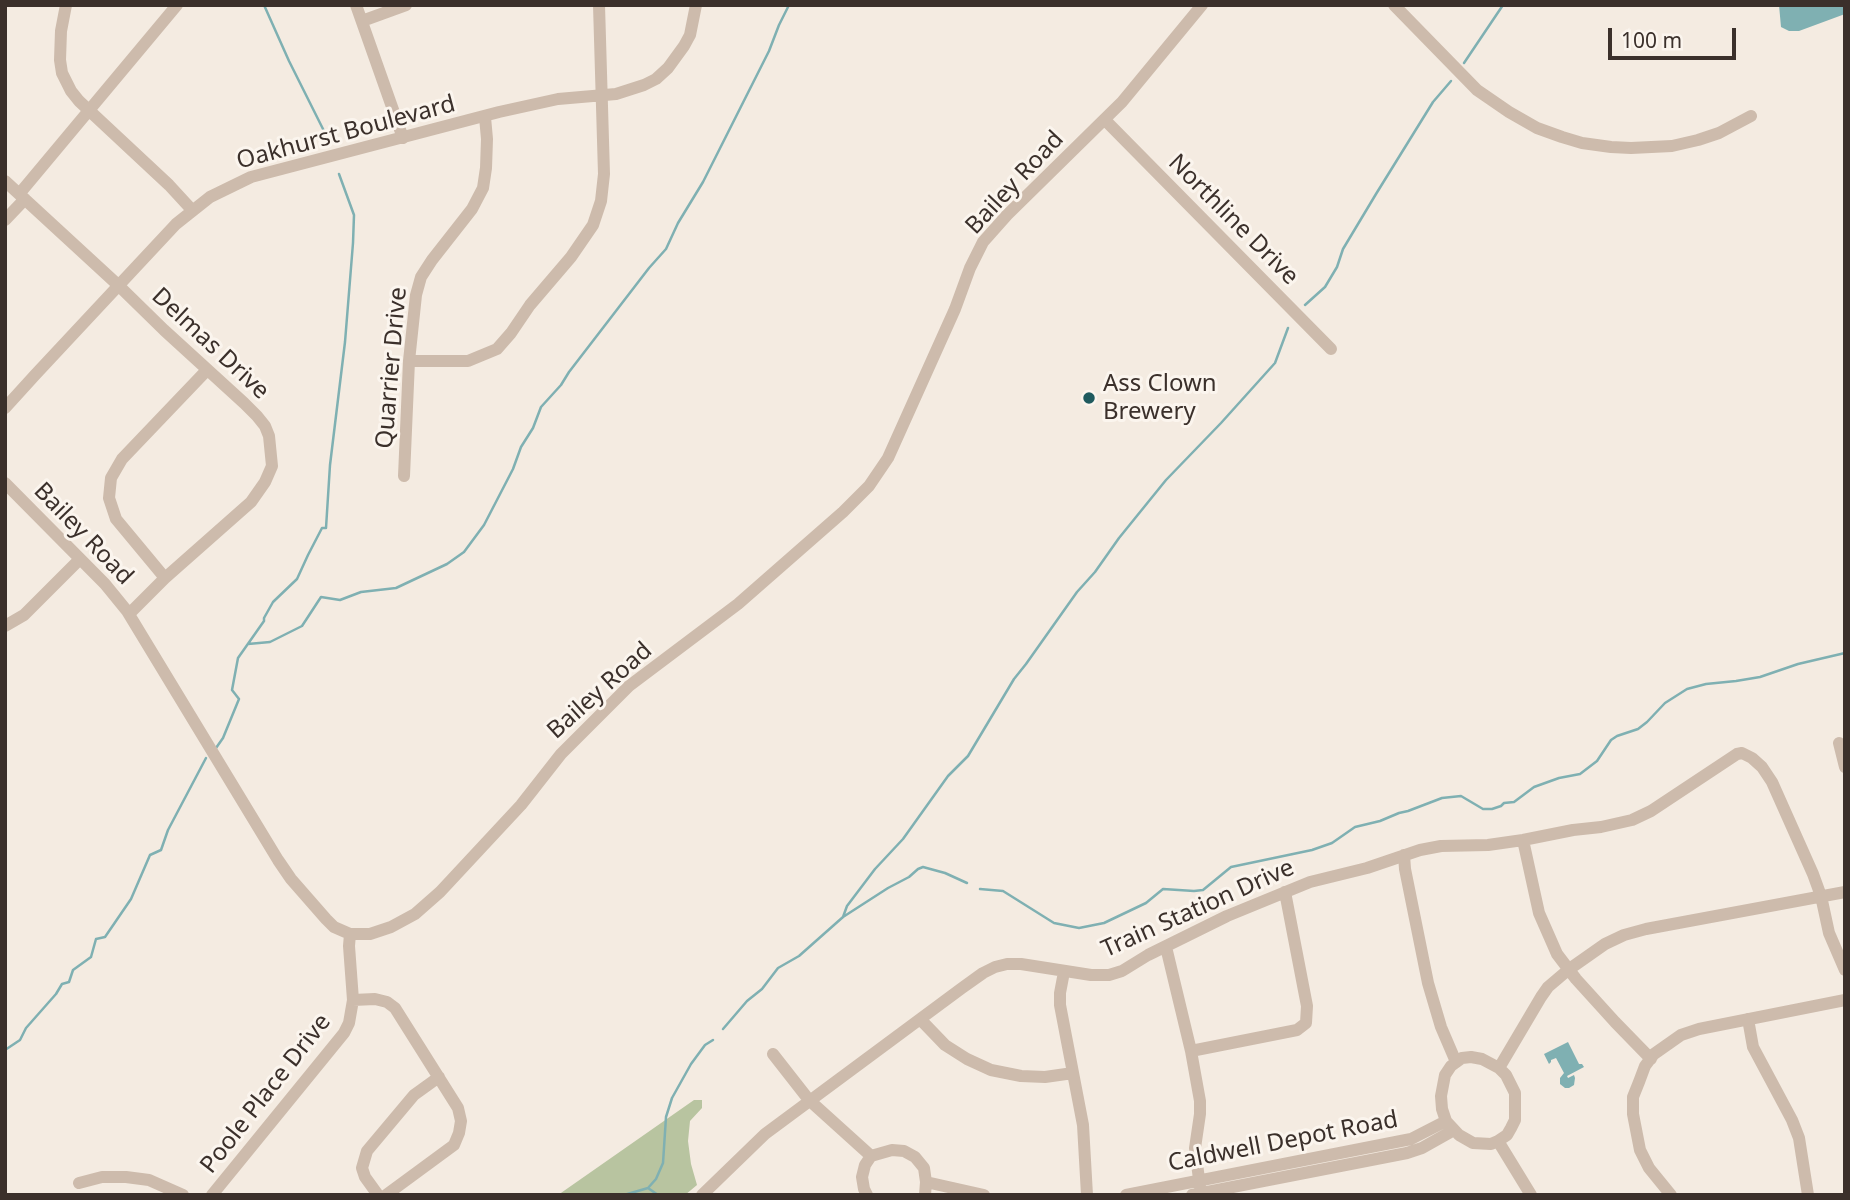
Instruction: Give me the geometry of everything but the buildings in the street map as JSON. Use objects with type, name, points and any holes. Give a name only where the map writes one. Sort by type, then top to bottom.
[{"type":"street","points":[[66,5],[60,60],[62,73],[71,91],[169,185],[192,211]]},
{"type":"street","points":[[5,220],[90,110],[177,5]]},
{"type":"street","points":[[356,5],[403,138]]},
{"type":"street","points":[[362,21],[405,5]]},
{"type":"street","points":[[409,361],[468,361],[497,349],[571,257],[593,225],[601,201],[604,174],[599,5]]},
{"type":"street","name":"Oakhurst Boulevard","points":[[5,408],[176,225],[224,189],[251,177],[520,107],[558,99],[616,94],[644,85],[656,79],[677,57],[690,35],[696,5]]},
{"type":"street","name":"Bailey Road","points":[[5,483],[105,584],[129,614],[291,879],[334,927],[350,934],[370,934],[391,927],[426,906],[521,805],[561,754],[629,686],[746,598],[861,494],[888,458],[983,242],[998,224],[1105,120],[1202,5]]},
{"type":"street","points":[[1394,5],[1477,90],[1509,113],[1537,128],[1562,137],[1611,147],[1672,146],[1719,133],[1751,116]]},
{"type":"street","name":"Quarrier Drive","points":[[404,476],[413,311],[421,277],[472,209],[483,188],[487,149],[485,117]]},
{"type":"street","name":"Northline Drive","points":[[1105,120],[1331,349]]},
{"type":"street","name":"Delmas Drive","points":[[5,181],[244,403],[265,426],[271,446],[272,466],[251,502],[165,578],[129,614]]},
{"type":"street","points":[[165,578],[116,519],[109,498],[111,478],[122,459],[207,370]]},
{"type":"street","points":[[5,626],[23,615],[80,559]]},
{"type":"street","points":[[1839,743],[1845,767]]},
{"type":"street","name":"Train Station Drive","points":[[702,1195],[765,1134],[983,973],[995,967],[1021,964],[1064,972],[1109,975],[1122,971],[1227,916],[1310,882],[1367,869],[1420,850],[1523,840],[1632,820],[1737,754],[1748,755],[1762,766],[1772,782],[1821,897]]},
{"type":"street","points":[[1523,840],[1539,913],[1557,954],[1568,970],[1651,1059]]},
{"type":"street","points":[[1404,856],[1428,983],[1441,1027],[1457,1062]]},
{"type":"street","points":[[1191,1051],[1297,1030],[1306,1023],[1307,1006],[1285,892]]},
{"type":"street","points":[[1499,1068],[1541,997],[1556,978],[1605,944],[1624,935],[1845,892]]},
{"type":"street","points":[[1821,897],[1829,933],[1845,970]]},
{"type":"street","name":"Poole Place Drive","points":[[212,1195],[344,1033],[349,1023],[353,1000],[350,934]]},
{"type":"street","points":[[1166,947],[1200,1101],[1195,1148],[1198,1191]]},
{"type":"street","points":[[1064,972],[1060,1005],[1083,1125],[1087,1195]]},
{"type":"street","points":[[353,1000],[381,1000],[395,1008],[458,1108],[461,1121],[454,1145],[386,1195]]},
{"type":"street","points":[[1671,1195],[1648,1167],[1640,1150],[1633,1114],[1633,1097],[1645,1066],[1651,1059],[1681,1034],[1845,1000]]},
{"type":"street","points":[[920,1019],[945,1045],[991,1070],[1020,1076],[1045,1077],[1073,1073]]},
{"type":"street","points":[[1748,1019],[1753,1046],[1799,1138],[1808,1195]]},
{"type":"street","points":[[773,1054],[809,1100],[871,1156]]},
{"type":"street","points":[[1462,1058],[1482,1059],[1499,1068],[1506,1075],[1515,1093],[1515,1120],[1507,1135],[1498,1141],[1474,1143],[1459,1135],[1450,1125],[1441,1096],[1441,1086],[1445,1075],[1462,1058]]},
{"type":"street","points":[[378,1195],[362,1168],[367,1151],[414,1095],[439,1077]]},
{"type":"street","name":"Caldwell Depot Road","points":[[1126,1195],[1198,1191],[1407,1153],[1422,1148],[1450,1125]]},
{"type":"street","points":[[1498,1141],[1531,1195]]},
{"type":"street","points":[[867,1195],[862,1177],[865,1165],[871,1156],[892,1150],[904,1151],[915,1157],[924,1168],[928,1191],[984,1195]]},
{"type":"street","points":[[79,1183],[102,1177],[127,1177],[149,1181],[183,1195]]},
{"type":"green space","points":[[694,1100],[702,1100],[702,1108],[690,1121],[688,1141],[697,1185],[685,1195],[558,1195]]},
{"type":"water","points":[[1779,5],[1845,5],[1845,14],[1799,31],[1789,31],[1781,27]]},
{"type":"water","points":[[1568,1042],[1579,1064],[1584,1067],[1567,1076],[1568,1078],[1574,1075],[1574,1085],[1565,1088],[1560,1084],[1564,1073],[1556,1058],[1549,1064],[1544,1054]]},
{"type":"waterway","points":[[264,5],[327,137]]},
{"type":"waterway","points":[[248,644],[270,642],[302,626],[321,597],[340,600],[361,592],[396,588],[447,564],[464,552],[484,525],[541,407],[666,249],[703,182],[769,51],[789,5]]},
{"type":"waterway","points":[[1464,63],[1503,5]]},
{"type":"waterway","points":[[1305,305],[1325,287],[1337,267],[1343,249],[1376,194],[1433,102],[1451,81]]},
{"type":"waterway","points":[[216,748],[239,699],[232,690],[238,658],[264,621],[273,602],[297,579],[322,528],[326,528],[353,243],[354,215],[339,174]]},
{"type":"waterway","points":[[843,917],[847,906],[875,869],[903,839],[948,776],[968,756],[1014,679],[1119,538],[1166,480],[1275,363],[1288,328]]},
{"type":"waterway","points":[[980,889],[1003,891],[1054,923],[1079,928],[1104,923],[1146,903],[1163,889],[1203,890],[1231,867],[1312,850],[1332,843],[1355,827],[1380,821],[1442,798],[1461,796],[1483,809],[1514,802],[1534,787],[1580,774],[1597,761],[1611,740],[1638,729],[1665,703],[1687,689],[1760,677],[1798,664],[1845,653]]},
{"type":"waterway","points":[[5,1050],[20,1040],[26,1028],[62,984],[69,982],[73,970],[91,957],[96,939],[105,937],[131,899],[150,855],[161,850],[168,830],[206,758]]},
{"type":"waterway","points":[[723,1029],[747,1001],[762,989],[778,968],[799,956],[843,917],[918,869],[923,867],[945,873],[967,883]]},
{"type":"waterway","points":[[624,1195],[648,1188],[656,1179],[663,1163],[666,1117],[672,1098],[691,1064],[705,1045],[713,1040]]},
{"type":"waterway","points":[[648,1188],[658,1195]]},
{"type":"place","name":"Ass Clown Brewery","points":[[1089,398]]}]
